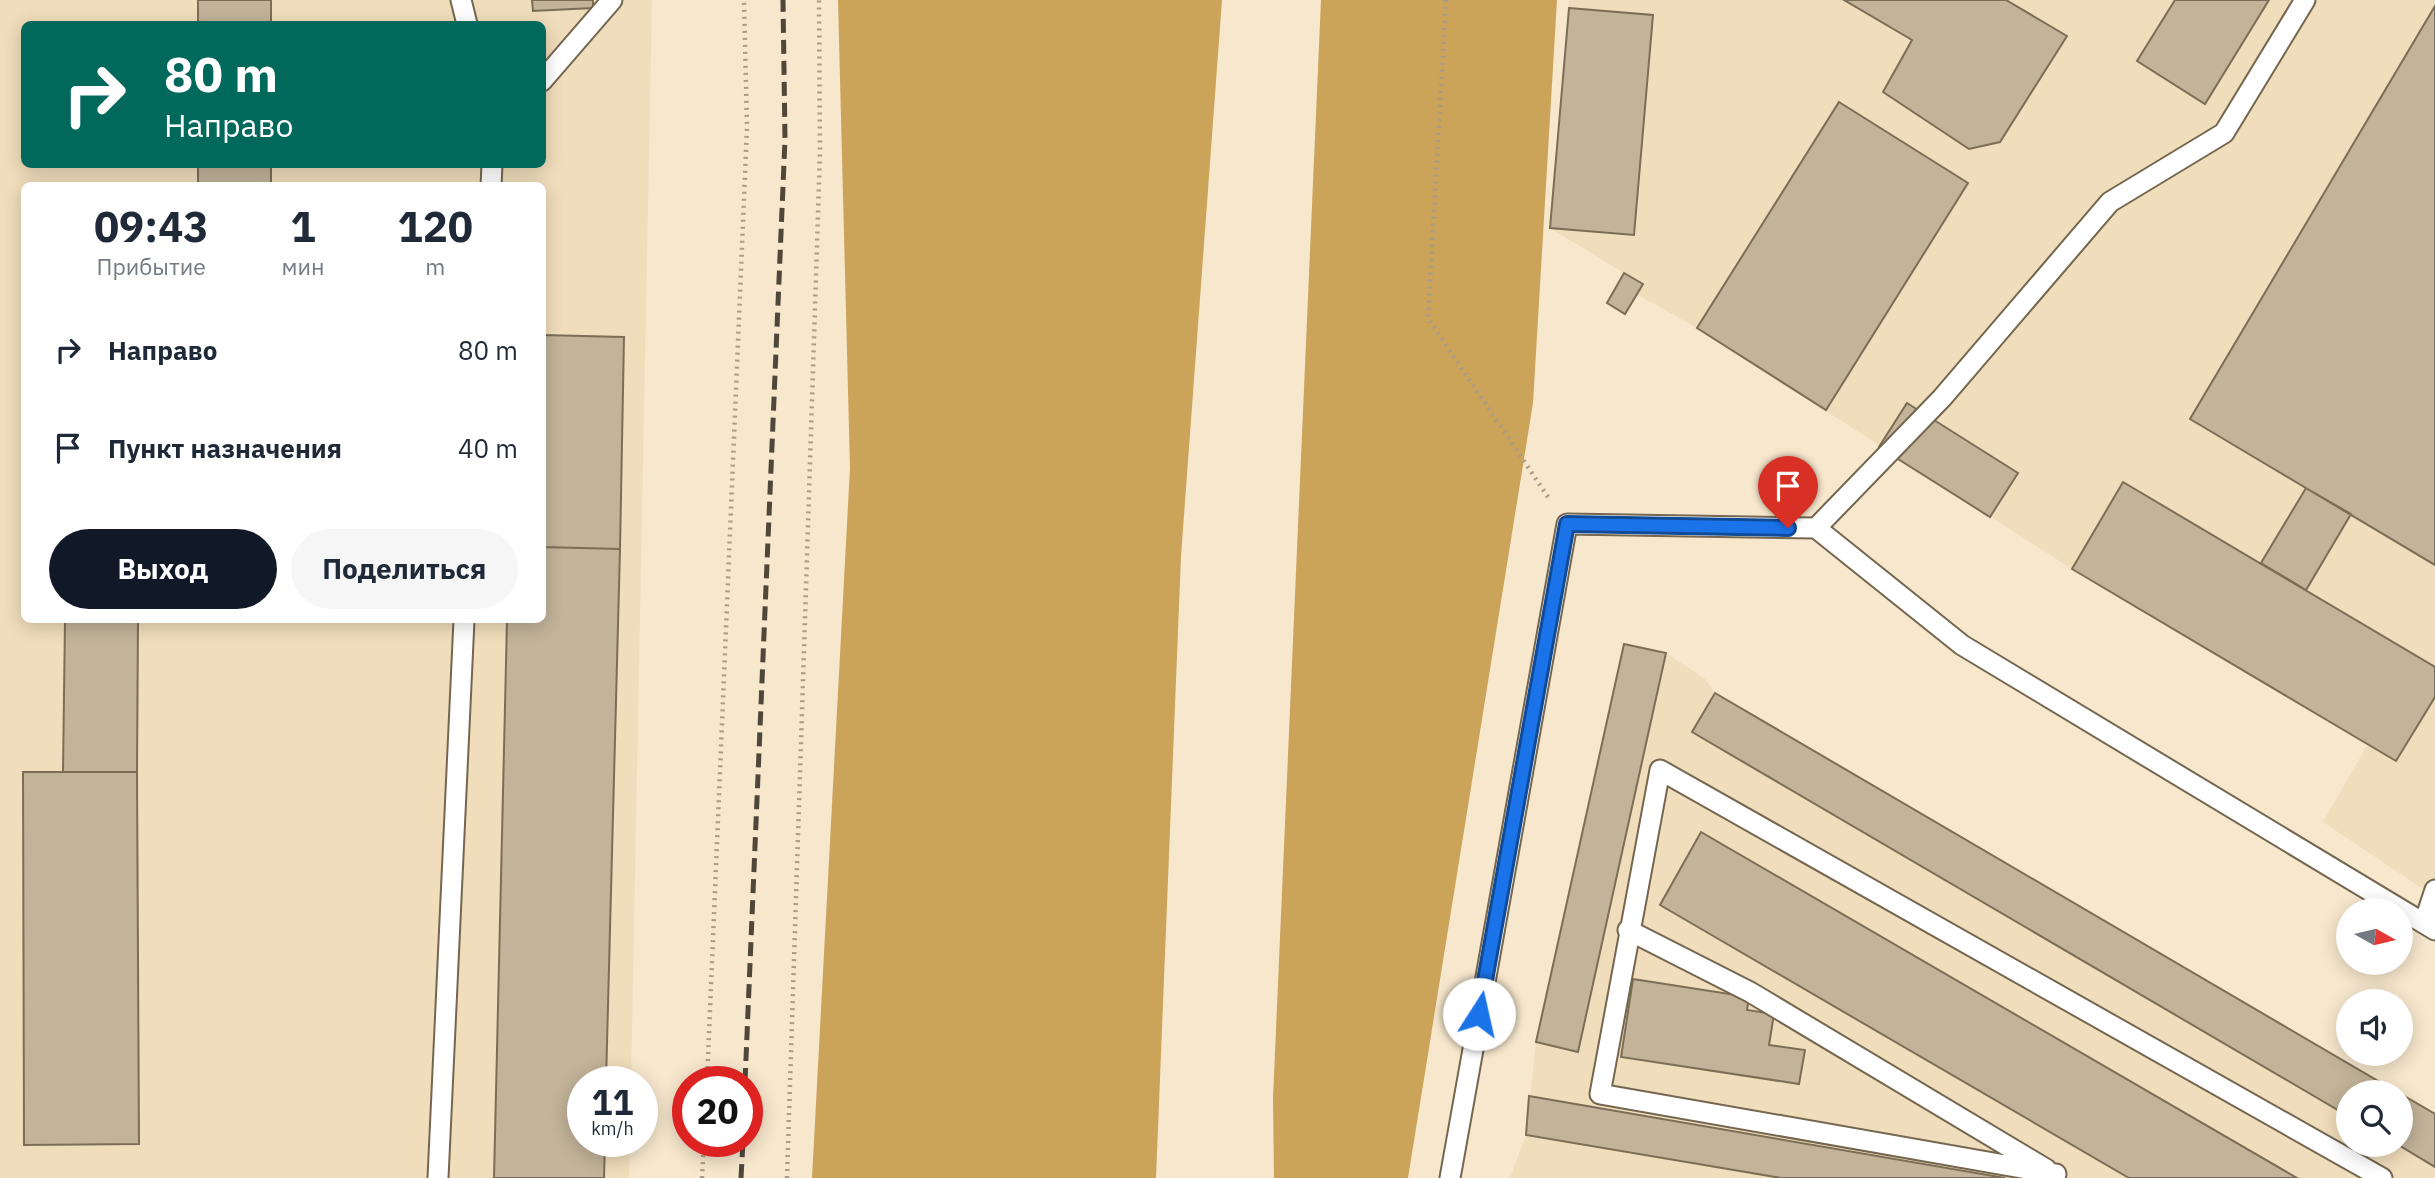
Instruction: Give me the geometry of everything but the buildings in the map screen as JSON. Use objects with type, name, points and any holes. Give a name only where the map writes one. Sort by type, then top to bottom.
[{"type":"lane","points":[[461,0],[466,21]]},
{"type":"lane","points":[[546,76],[612,0]]},
{"type":"lane","points":[[1816,528],[1942,398],[2110,202],[2224,133],[2305,0]]},
{"type":"lane","points":[[1450,1178],[1567,524],[1816,528],[1962,645],[2430,926],[2435,890]]},
{"type":"lane","points":[[438,1178],[464,623]]},
{"type":"lane","points":[[2058,1177],[1600,1094],[1628,930],[1660,770],[2382,1178]]},
{"type":"lane","points":[[1628,930],[1750,992],[2058,1177]]},
{"type":"path","points":[[708,1066],[747,127],[744,0]]},
{"type":"path","points":[[786,1178],[821,152],[819,0]]},
{"type":"path","points":[[1446,0],[1428,318],[1567,524]]},
{"type":"path","points":[[702,1178],[703,1157]]},
{"type":"shaded area","points":[[0,0],[652,0],[631,1066],[567,1066],[567,1157],[630,1157],[629,1178],[0,1178]]},
{"type":"shaded area","points":[[838,0],[1222,0],[1181,556],[1156,1178],[812,1178],[850,468]]},
{"type":"shaded area","points":[[1321,0],[1557,0],[1533,403],[1408,1178],[1274,1178],[1273,1098]]},
{"type":"shaded area","points":[[1569,0],[2435,0],[2435,897],[2323,822],[2368,744],[2072,569],[1697,328],[1638,295],[1625,314],[1607,303],[1624,273],[1550,228]]},
{"type":"shaded area","points":[[1624,644],[1666,653],[1705,679],[1715,693],[2336,1056],[2336,1066],[2353,1066],[2376,1080],[2336,1080],[2336,1157],[2413,1157],[2413,1133],[2435,1114],[2435,1178],[1510,1178],[1526,1135],[1536,1042]]},
{"type":"railway","points":[[746,1066],[785,139],[783,0]]},
{"type":"railway","points":[[741,1178],[742,1157]]},
{"type":"route","points":[[1479,1014],[1567,524],[1788,528]]}]
